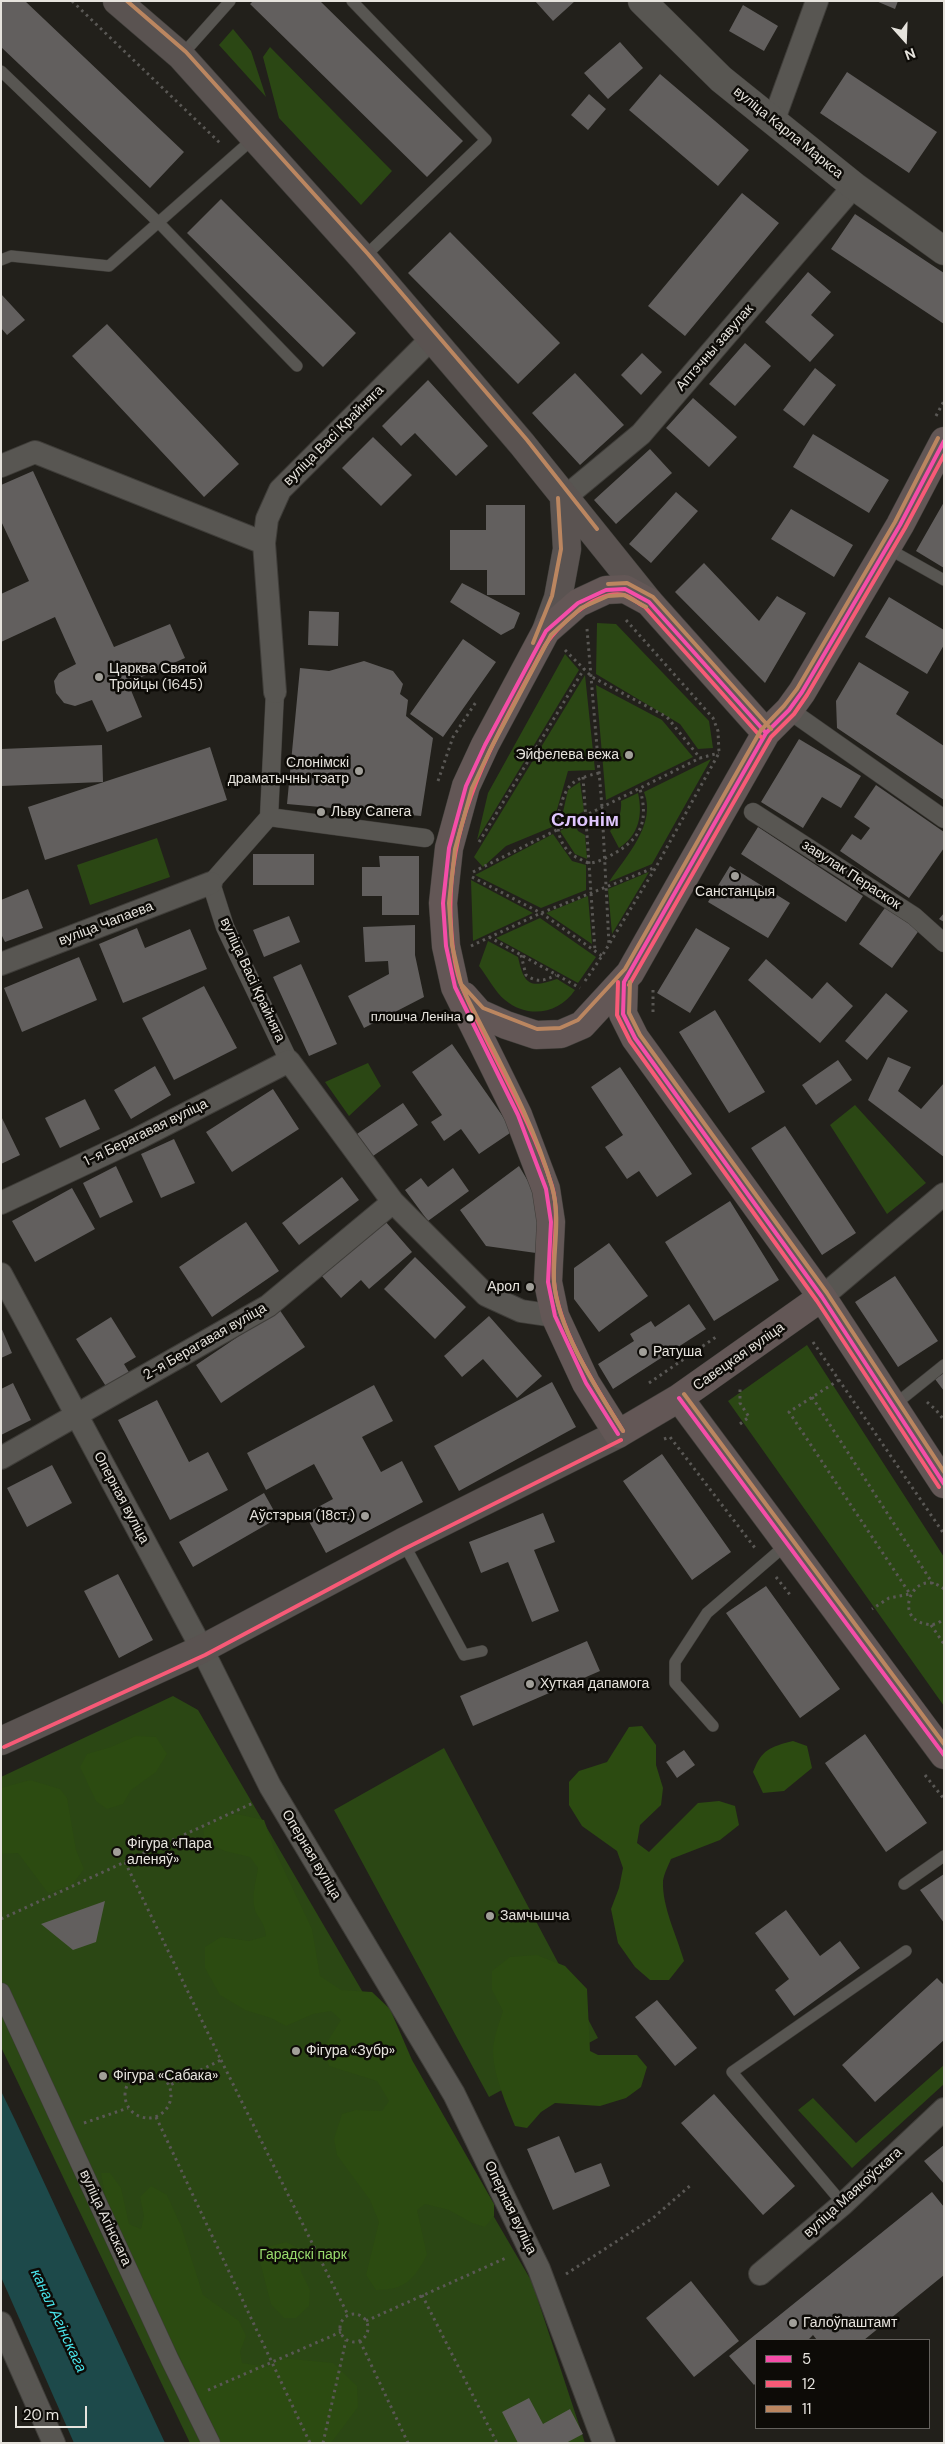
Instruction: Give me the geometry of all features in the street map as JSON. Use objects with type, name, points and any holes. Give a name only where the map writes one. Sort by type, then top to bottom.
[{"type":"main road","points":[[117,1],[181,56],[363,258],[522,444],[649,602],[766,733]]},
{"type":"main road","points":[[455,988],[480,1013],[506,1025],[536,1035],[561,1034],[582,1025],[624,982],[766,733],[789,710],[887,548],[939,430]]},
{"type":"main road","points":[[560,641],[558,598],[567,549],[564,498]]},
{"type":"main road","points":[[618,1434],[586,1383],[555,1316],[548,1282],[551,1222],[546,1189],[518,1115],[455,988],[446,946],[443,903],[449,848],[466,786],[478,761],[560,641],[578,603],[606,590],[625,589],[649,602]]},
{"type":"main road","points":[[624,982],[623,1014],[634,1038],[822,1298],[944,1484]]},
{"type":"main road","name":"Савецкая вуліца","points":[[1,1741],[202,1649],[403,1542],[618,1434],[679,1398],[822,1298]]},
{"type":"main road","points":[[679,1398],[787,1544],[932,1761]]},
{"type":"street","name":"вуліца Карла Маркса","points":[[642,1],[721,79],[854,186],[944,251]]},
{"type":"street","points":[[773,122],[817,1]]},
{"type":"street","name":"Аптэчны завулак","points":[[564,498],[641,434],[854,186]]},
{"type":"street","name":"вуліца Васі Крайняга","points":[[269,817],[275,692],[264,543],[267,519],[280,490],[432,338]]},
{"type":"street","points":[[1,466],[35,452],[264,543]]},
{"type":"street","points":[[789,710],[944,819]]},
{"type":"street","name":"завулак Пераскок","points":[[753,812],[914,916],[944,943]]},
{"type":"street","points":[[211,883],[269,817],[425,838]]},
{"type":"street","name":"вуліца Васі Крайняга","points":[[211,883],[225,927],[289,1061],[393,1202],[486,1295],[521,1311],[555,1316]]},
{"type":"street","name":"вуліца Чапаева","points":[[1,964],[211,883]]},
{"type":"street","name":"1-я Берагавая вуліца","points":[[1,1202],[138,1138],[289,1061]]},
{"type":"street","name":"Савецкая вуліца","points":[[822,1298],[944,1194]]},
{"type":"street","name":"2-я Берагавая вуліца","points":[[1,1458],[268,1306],[393,1202]]},
{"type":"street","name":"Оперная вуліца","points":[[1,1274],[202,1649],[270,1786],[454,2094],[539,2269],[604,2443]]},
{"type":"street","name":"вуліца Агінскага","points":[[1,1992],[211,2443]]},
{"type":"street","name":"вуліца Маякоўскага","points":[[760,2274],[843,2204],[944,2109]]},
{"type":"street","points":[[1,2323],[54,2443]]},
{"type":"lane","points":[[181,56],[230,1]]},
{"type":"lane","points":[[352,1],[486,140],[363,258]]},
{"type":"lane","points":[[1,71],[159,223],[297,366]]},
{"type":"lane","points":[[1,260],[11,256],[109,266],[254,138]]},
{"type":"lane","points":[[887,548],[944,580]]},
{"type":"lane","points":[[893,1406],[944,1365]]},
{"type":"lane","points":[[403,1542],[464,1655],[482,1651]]},
{"type":"lane","points":[[713,1726],[675,1683],[676,1662],[707,1613],[764,1561],[787,1544]]},
{"type":"lane","points":[[904,1884],[944,1856]]},
{"type":"lane","points":[[843,2204],[732,2072],[906,1951]]},
{"type":"path","points":[[939,430],[944,401]]},
{"type":"path","points":[[489,937],[580,988],[609,945],[656,867],[719,753],[718,731],[713,718],[621,615]]},
{"type":"path","points":[[581,629],[587,623],[602,807],[609,945]]},
{"type":"path","points":[[474,850],[584,669]]},
{"type":"path","points":[[467,875],[586,813],[640,789],[700,758]]},
{"type":"path","points":[[598,773],[582,777],[565,789],[558,813],[556,829],[562,842],[573,856],[590,863],[605,859],[630,845],[641,830],[645,807],[640,789]]},
{"type":"path","points":[[582,777],[590,863],[590,893],[595,950]]},
{"type":"path","points":[[469,937],[470,946],[541,913],[656,867]]},
{"type":"path","points":[[467,875],[467,883]]},
{"type":"path","points":[[467,875],[541,913],[602,956]]},
{"type":"path","points":[[521,955],[526,975],[535,981],[546,980],[556,974]]},
{"type":"path","points":[[653,1016],[653,987],[658,978]]},
{"type":"path","points":[[648,1384],[721,1334]]},
{"type":"path","points":[[813,1342],[820,1337]]},
{"type":"path","points":[[809,1339],[813,1342],[944,1534]]},
{"type":"path","points":[[839,1380],[789,1412],[910,1594],[908,1605],[912,1616],[920,1623],[931,1625],[944,1619]]},
{"type":"path","points":[[740,1384],[740,1403],[750,1417],[740,1424]]},
{"type":"path","points":[[812,1397],[933,1584]]},
{"type":"path","points":[[662,1439],[670,1437],[794,1601]]},
{"type":"path","points":[[872,1610],[889,1598],[910,1594],[918,1586],[928,1583],[944,1589]]},
{"type":"path","points":[[931,1625],[944,1644]]},
{"type":"path","points":[[932,1761],[944,1799]]},
{"type":"path","points":[[1,1919],[254,1802]]},
{"type":"path","points":[[125,1862],[348,2315]]},
{"type":"path","points":[[170,2086],[221,2060]]},
{"type":"path","points":[[145,2071],[160,2074],[170,2086],[171,2101],[168,2108],[156,2117],[140,2117],[128,2108],[125,2092],[127,2085],[137,2074],[145,2071]]},
{"type":"path","points":[[65,2130],[128,2108]]},
{"type":"path","points":[[156,2117],[310,2443]]},
{"type":"path","points":[[565,2275],[653,2218],[692,2184]]},
{"type":"path","points":[[366,2321],[513,2255]]},
{"type":"path","points":[[422,2295],[497,2443]]},
{"type":"path","points":[[323,2443],[346,2340],[340,2327],[348,2315],[356,2314],[366,2321],[368,2330],[366,2337],[360,2341],[346,2340]]},
{"type":"path","points":[[189,2398],[341,2332]]},
{"type":"path","points":[[360,2341],[408,2443]]},
{"type":"green space","points":[[233,29],[251,51],[266,97],[219,45]]},
{"type":"green space","points":[[270,47],[392,171],[361,205],[279,118],[263,57]]},
{"type":"green space","points":[[597,623],[616,624],[709,721],[713,748],[698,749],[680,724],[596,674]]},
{"type":"green space","points":[[565,654],[579,670],[477,840],[488,793]]},
{"type":"green space","points":[[585,675],[595,770],[568,771],[552,827],[506,846],[483,867],[474,857]]},
{"type":"green space","points":[[596,685],[662,720],[693,757],[606,800]]},
{"type":"green space","points":[[711,759],[652,864],[609,882],[631,851],[643,828],[647,804],[644,792]]},
{"type":"green space","points":[[580,782],[584,811],[560,825],[568,790]]},
{"type":"green space","points":[[638,793],[640,809],[638,824],[631,837],[619,848],[610,831],[619,817],[621,801]]},
{"type":"green space","points":[[574,823],[578,831],[585,835],[587,859],[575,854],[560,831]]},
{"type":"green space","points":[[553,834],[572,861],[586,865],[586,890],[541,908],[475,875]]},
{"type":"green space","points":[[157,838],[170,877],[90,905],[77,865]]},
{"type":"green space","points":[[649,872],[612,934],[608,889]]},
{"type":"green space","points":[[471,880],[533,913],[473,941]]},
{"type":"green space","points":[[588,896],[592,944],[546,913]]},
{"type":"green space","points":[[540,918],[596,957],[578,983],[496,938]]},
{"type":"green space","points":[[488,941],[518,957],[523,973],[529,982],[540,984],[557,979],[575,990],[561,1004],[552,1009],[533,1012],[514,1006],[498,993],[479,966]]},
{"type":"green space","points":[[368,1063],[381,1086],[349,1116],[325,1082]]},
{"type":"green space","points":[[855,1105],[926,1183],[887,1214],[830,1125]]},
{"type":"green space","points":[[807,1345],[944,1557],[944,1706],[728,1401]]},
{"type":"green space","name":"Гарадскі парк","points":[[173,1696],[198,1710],[532,2282],[585,2443],[190,2443],[1,2047],[1,1777]]},
{"type":"green space","points":[[642,1726],[656,1745],[656,1765],[663,1788],[661,1805],[640,1825],[637,1843],[649,1852],[698,1803],[719,1801],[735,1806],[739,1825],[720,1840],[671,1859],[666,1870],[663,1891],[667,1911],[684,1961],[669,1980],[650,1980],[635,1967],[618,1943],[611,1909],[619,1888],[623,1868],[617,1851],[582,1826],[569,1805],[569,1782],[579,1771],[607,1762],[629,1727]]},
{"type":"green space","points":[[136,1736],[156,1737],[167,1754],[156,1772],[131,1790],[123,1804],[107,1809],[96,1801],[80,1767],[87,1754],[111,1747]]},
{"type":"green space","points":[[793,1741],[807,1746],[812,1768],[784,1791],[763,1793],[753,1772],[756,1764],[768,1750]]},
{"type":"green space","points":[[444,1748],[598,2038],[489,2097],[334,1810]]},
{"type":"green space","points":[[30,1780],[60,1789],[67,1798],[76,1850],[84,1869],[72,1885],[48,1893],[18,1853],[1,1854],[1,1788]]},
{"type":"green space","points":[[237,1814],[264,1820],[275,1851],[312,1929],[320,1976],[341,1990],[372,1992],[390,2009],[412,2060],[494,2204],[494,2216],[485,2227],[472,2223],[449,2210],[425,2204],[417,2210],[427,2255],[413,2277],[408,2282],[395,2288],[376,2290],[366,2275],[379,2222],[370,2200],[337,2155],[334,2139],[342,2114],[356,2110],[382,2111],[389,2101],[377,2081],[329,2066],[324,2047],[341,2020],[331,2011],[313,2014],[286,2026],[271,2018],[245,2010],[220,1995],[205,1968],[205,1947],[221,1937],[249,1941],[266,1936],[254,1905],[254,1889],[258,1868],[250,1857],[225,1851],[205,1842],[203,1829],[220,1818]]},
{"type":"green space","points":[[537,1955],[565,1966],[587,1989],[590,2051],[598,2055],[637,2055],[647,2067],[641,2087],[626,2098],[600,2106],[555,2103],[541,2112],[527,2128],[515,2126],[495,2069],[493,2050],[503,2011],[492,1990],[492,1971],[510,1957]]},
{"type":"green space","points":[[944,2065],[944,2084],[852,2168],[798,2110],[813,2098],[856,2143]]},
{"type":"green space","points":[[101,2173],[110,2173],[121,2188],[129,2224],[141,2229],[144,2216],[140,2197],[151,2186],[167,2195],[181,2226],[203,2295],[239,2321],[246,2336],[240,2352],[242,2363],[268,2367],[281,2358],[333,2363],[357,2386],[358,2407],[331,2443],[221,2443],[118,2234],[105,2194]]},
{"type":"green space","points":[[286,2242],[300,2249],[301,2272],[310,2290],[309,2306],[296,2318],[284,2318],[271,2304],[260,2262],[267,2247]]},
{"type":"water","name":"канал Агінскага","points":[[1,2091],[165,2443],[74,2443],[1,2277]]},
{"type":"building","points":[[1,1],[25,1],[184,152],[150,188],[1,47]]},
{"type":"building","points":[[253,1],[320,1],[463,141],[427,177],[250,4]]},
{"type":"building","points":[[535,1],[575,1],[553,21]]},
{"type":"building","points":[[876,1],[898,1],[895,9]]},
{"type":"building","points":[[743,5],[778,26],[764,51],[729,31]]},
{"type":"building","points":[[620,42],[643,68],[608,99],[584,73]]},
{"type":"building","points":[[847,72],[937,132],[909,173],[820,113]]},
{"type":"building","points":[[660,74],[749,150],[718,186],[629,110]]},
{"type":"building","points":[[589,94],[606,109],[588,130],[571,115]]},
{"type":"building","points":[[742,193],[779,223],[685,336],[648,306]]},
{"type":"building","points":[[221,199],[356,333],[323,367],[187,233]]},
{"type":"building","points":[[855,214],[944,273],[944,324],[831,249]]},
{"type":"building","points":[[450,232],[560,343],[518,384],[408,273]]},
{"type":"building","points":[[808,272],[831,292],[811,315],[834,335],[810,362],[765,322]]},
{"type":"building","points":[[1,294],[25,320],[7,335],[1,328]]},
{"type":"building","points":[[107,324],[239,464],[204,497],[72,356]]},
{"type":"building","points":[[745,343],[771,366],[735,406],[709,384]]},
{"type":"building","points":[[642,353],[662,372],[641,395],[621,375]]},
{"type":"building","points":[[815,368],[836,385],[804,426],[783,410]]},
{"type":"building","points":[[575,373],[624,425],[580,465],[532,413]]},
{"type":"building","points":[[428,380],[488,446],[456,476],[415,433],[401,446],[382,426]]},
{"type":"building","points":[[693,398],[737,437],[709,467],[666,428]]},
{"type":"building","points":[[813,434],[889,480],[869,513],[793,467]]},
{"type":"building","points":[[373,437],[412,475],[381,506],[342,468]]},
{"type":"building","points":[[650,449],[672,473],[616,524],[594,500]]},
{"type":"building","points":[[33,471],[114,647],[170,624],[185,658],[128,683],[142,717],[107,732],[92,700],[75,706],[64,703],[56,693],[54,681],[59,673],[76,664],[55,617],[1,642],[1,594],[29,581],[1,521],[1,485]]},
{"type":"building","points":[[676,492],[698,511],[651,563],[629,544]]},
{"type":"building","points":[[944,502],[944,568],[916,551]]},
{"type":"building","points":[[486,505],[525,505],[525,595],[487,595],[487,570],[450,570],[450,530],[486,530]]},
{"type":"building","points":[[791,509],[853,545],[834,577],[771,539]]},
{"type":"building","points":[[704,563],[759,621],[777,596],[806,613],[765,683],[675,592]]},
{"type":"building","points":[[462,583],[520,613],[514,628],[501,635],[450,602]]},
{"type":"building","points":[[889,597],[944,630],[944,645],[927,674],[865,637]]},
{"type":"building","points":[[309,611],[339,612],[338,646],[308,645]]},
{"type":"building","points":[[463,639],[496,662],[443,737],[410,714]]},
{"type":"building","name":"Слонімскі драматычны тэатр","points":[[364,661],[393,671],[403,684],[400,694],[408,700],[406,716],[433,738],[421,816],[287,804],[300,668],[329,671]]},
{"type":"building","points":[[859,662],[909,692],[896,714],[944,746],[944,800],[837,728],[836,701]]},
{"type":"building","points":[[799,739],[861,776],[841,808],[822,797],[803,828],[761,802]]},
{"type":"building","points":[[102,745],[103,782],[1,786],[1,749]]},
{"type":"building","points":[[210,747],[227,800],[45,860],[28,807]]},
{"type":"building","points":[[876,785],[944,832],[944,848],[909,898],[840,851],[852,834],[861,840],[870,828],[854,817]]},
{"type":"building","points":[[758,827],[863,896],[846,922],[741,854]]},
{"type":"building","points":[[253,854],[314,854],[314,885],[253,885]]},
{"type":"building","points":[[379,856],[419,856],[419,915],[382,915],[382,896],[362,896],[362,867],[380,867]]},
{"type":"building","points":[[730,866],[790,903],[768,938],[708,902]]},
{"type":"building","points":[[28,889],[43,928],[5,942],[1,934],[1,900]]},
{"type":"building","points":[[887,905],[920,929],[892,968],[859,944]]},
{"type":"building","points":[[944,913],[944,922],[939,919]]},
{"type":"building","points":[[289,916],[300,942],[264,957],[253,930]]},
{"type":"building","points":[[415,925],[415,955],[424,997],[364,1028],[348,996],[389,974],[388,961],[365,962],[363,927]]},
{"type":"building","points":[[137,928],[145,948],[190,929],[207,969],[123,1003],[99,944]]},
{"type":"building","points":[[696,928],[730,948],[690,1013],[657,993]]},
{"type":"building","points":[[79,957],[97,1000],[22,1032],[4,988]]},
{"type":"building","points":[[766,959],[812,999],[827,982],[853,1006],[820,1043],[748,980]]},
{"type":"building","points":[[301,964],[337,1044],[309,1056],[273,977]]},
{"type":"building","points":[[204,986],[237,1048],[174,1080],[142,1018]]},
{"type":"building","points":[[886,993],[908,1011],[867,1060],[845,1041]]},
{"type":"building","points":[[715,1010],[765,1092],[729,1113],[679,1032]]},
{"type":"building","points":[[452,1044],[513,1131],[479,1154],[461,1129],[444,1141],[431,1122],[442,1115],[412,1072]]},
{"type":"building","points":[[888,1057],[911,1067],[898,1091],[921,1109],[944,1083],[944,1157],[868,1100]]},
{"type":"building","points":[[838,1060],[852,1080],[816,1105],[802,1085]]},
{"type":"building","points":[[155,1066],[171,1095],[131,1119],[114,1090]]},
{"type":"building","points":[[620,1067],[692,1174],[657,1197],[639,1171],[627,1179],[605,1147],[623,1135],[591,1087]]},
{"type":"building","points":[[273,1089],[299,1129],[232,1172],[206,1132]]},
{"type":"building","points":[[85,1099],[100,1129],[60,1148],[45,1118]]},
{"type":"building","points":[[403,1103],[418,1125],[373,1156],[357,1134]]},
{"type":"building","points":[[1,1116],[20,1155],[1,1164]]},
{"type":"building","points":[[785,1126],[856,1233],[822,1255],[751,1148]]},
{"type":"building","points":[[174,1139],[195,1183],[161,1198],[141,1154]]},
{"type":"building","points":[[116,1166],[133,1202],[100,1218],[83,1183]]},
{"type":"building","points":[[519,1166],[538,1198],[536,1253],[486,1246],[460,1210]]},
{"type":"building","points":[[453,1168],[469,1191],[428,1221],[405,1190],[421,1178],[428,1187]]},
{"type":"building","points":[[342,1177],[359,1200],[299,1245],[282,1223]]},
{"type":"building","points":[[72,1188],[95,1229],[35,1262],[12,1221]]},
{"type":"building","points":[[730,1201],[779,1280],[714,1321],[665,1242]]},
{"type":"building","points":[[385,1221],[412,1252],[369,1289],[361,1280],[341,1298],[321,1275]]},
{"type":"building","points":[[246,1222],[279,1271],[212,1317],[179,1267]]},
{"type":"building","points":[[609,1243],[648,1296],[599,1332],[574,1299],[574,1268]]},
{"type":"building","points":[[415,1257],[466,1307],[435,1339],[384,1289]]},
{"type":"building","points":[[895,1276],[938,1341],[898,1367],[855,1302]]},
{"type":"building","name":"Ратуша","points":[[689,1304],[706,1329],[613,1389],[598,1364],[634,1341],[630,1334],[651,1321],[655,1327]]},
{"type":"building","points":[[279,1309],[305,1347],[221,1403],[196,1365]]},
{"type":"building","points":[[489,1316],[542,1376],[517,1398],[483,1359],[462,1377],[444,1356]]},
{"type":"building","points":[[111,1317],[136,1357],[124,1364],[130,1374],[107,1388],[76,1339]]},
{"type":"building","points":[[1,1327],[12,1353],[1,1358]]},
{"type":"building","points":[[944,1373],[944,1391],[935,1379]]},
{"type":"building","points":[[552,1382],[576,1427],[459,1491],[434,1446]]},
{"type":"building","points":[[13,1383],[31,1420],[1,1435],[1,1389]]},
{"type":"building","points":[[374,1385],[393,1421],[362,1437],[381,1472],[402,1461],[423,1502],[326,1553],[305,1514],[333,1499],[314,1464],[266,1490],[247,1453]]},
{"type":"building","points":[[157,1400],[189,1462],[208,1452],[228,1490],[170,1520],[118,1420]]},
{"type":"building","points":[[662,1454],[731,1552],[692,1580],[623,1481]]},
{"type":"building","points":[[52,1465],[72,1503],[27,1527],[7,1488]]},
{"type":"building","points":[[264,1493],[278,1518],[193,1567],[179,1542]]},
{"type":"building","points":[[543,1513],[555,1542],[534,1550],[559,1611],[532,1622],[508,1562],[481,1573],[469,1542]]},
{"type":"building","points":[[118,1574],[153,1640],[119,1658],[84,1591]]},
{"type":"building","points":[[766,1586],[840,1689],[800,1718],[726,1613]]},
{"type":"building","name":"Хуткая дапамога","points":[[587,1641],[600,1671],[473,1726],[460,1696]]},
{"type":"building","points":[[865,1734],[927,1823],[886,1852],[825,1763]]},
{"type":"building","points":[[684,1750],[695,1765],[677,1778],[666,1762]]},
{"type":"building","points":[[944,1874],[944,1923],[920,1890]]},
{"type":"building","points":[[105,1901],[96,1942],[73,1950],[41,1924]]},
{"type":"building","points":[[786,1910],[820,1956],[840,1941],[860,1968],[794,2016],[775,1990],[789,1979],[755,1933]]},
{"type":"building","points":[[937,1978],[944,1985],[944,2040],[875,2102],[842,2065]]},
{"type":"building","points":[[657,2000],[697,2048],[675,2066],[635,2017]]},
{"type":"building","points":[[714,2094],[795,2186],[763,2215],[681,2123]]},
{"type":"building","points":[[559,2136],[575,2173],[601,2163],[610,2186],[553,2210],[527,2149]]},
{"type":"building","points":[[944,2145],[944,2184],[924,2161]]},
{"type":"building","points":[[932,2192],[944,2207],[944,2275],[865,2339],[816,2339],[813,2335],[809,2339],[755,2339],[754,2385],[729,2356]]},
{"type":"building","points":[[691,2281],[739,2341],[694,2377],[646,2318]]},
{"type":"building","points":[[529,2398],[543,2424],[570,2409],[583,2434],[566,2443],[518,2443],[502,2412]]},
{"type":"transit line","name":"11","points":[[127,1],[186,52],[368,254],[527,440],[597,529]]},
{"type":"transit line","name":"11","points":[[646,607],[624,595],[608,596],[581,608],[551,635],[472,788],[455,849],[449,903],[452,945],[461,984],[483,1008],[537,1029],[560,1028],[578,1020],[625,969],[761,730],[797,689],[895,522],[938,438]]},
{"type":"transit line","name":"5","points":[[624,982],[766,733],[789,710],[802,692],[900,525],[944,441]]},
{"type":"transit line","name":"12","points":[[629,985],[771,737],[794,714],[807,695],[905,528],[944,455]]},
{"type":"transit line","name":"11","points":[[533,643],[552,596],[561,549],[558,498]]},
{"type":"transit line","name":"11","points":[[608,584],[627,583],[653,597],[771,729]]},
{"type":"transit line","name":"5","points":[[618,1434],[586,1383],[555,1316],[548,1282],[551,1222],[546,1189],[518,1115],[455,987],[446,946],[443,903],[449,848],[466,786],[485,745],[546,631],[578,603],[606,590],[625,589],[649,602],[766,733]]},
{"type":"transit line","name":"12","points":[[623,1431],[581,1360],[563,1320],[557,1301],[553,1270],[556,1210],[552,1186],[533,1135],[473,1012],[457,972],[451,925],[451,887],[456,850],[465,815],[491,748],[543,649],[557,630],[567,621],[589,604],[601,598],[624,595],[645,607],[761,737]]},
{"type":"transit line","name":"12","points":[[618,982],[617,1015],[630,1041],[817,1301],[939,1487]]},
{"type":"transit line","name":"5","points":[[624,982],[623,1014],[635,1038],[822,1297],[944,1484]]},
{"type":"transit line","name":"11","points":[[630,982],[629,1013],[640,1035],[827,1293],[944,1472]]},
{"type":"transit line","name":"11","points":[[462,987],[523,1110],[544,1161],[552,1187],[556,1210],[554,1281],[563,1319],[580,1359],[623,1431]]},
{"type":"transit line","name":"11","points":[[684,1394],[944,1744]]},
{"type":"transit line","name":"5","points":[[679,1398],[944,1755]]},
{"type":"transit line","name":"12","points":[[4,1747],[205,1655],[406,1548],[621,1440]]},
{"type":"place","name":"Царква Святой Тройцы (1645)","points":[[99,677]]},
{"type":"place","name":"Эйфелева вежа","points":[[629,755]]},
{"type":"place","name":"Слонімскі драматычны тэатр","points":[[359,771]]},
{"type":"place","name":"Льву Сапега","points":[[321,812]]},
{"type":"place","name":"Санстанцыя","points":[[735,876]]},
{"type":"place","name":"плошча Леніна","points":[[470,1018]]},
{"type":"place","name":"Арол","points":[[530,1287]]},
{"type":"place","name":"Ратуша","points":[[643,1352]]},
{"type":"place","name":"Аўстэрыя (18ст.)","points":[[365,1516]]},
{"type":"place","name":"Хуткая дапамога","points":[[530,1684]]},
{"type":"place","name":"Фігура «Пара аленяў»","points":[[117,1852]]},
{"type":"place","name":"Замчышча","points":[[490,1916]]},
{"type":"place","name":"Фігура «Зубр»","points":[[296,2051]]},
{"type":"place","name":"Фігура «Сабака»","points":[[103,2076]]},
{"type":"place","name":"Галоўпаштамт","points":[[793,2323]]},
{"type":"district","name":"Слонім","points":[[585,821]]}]
